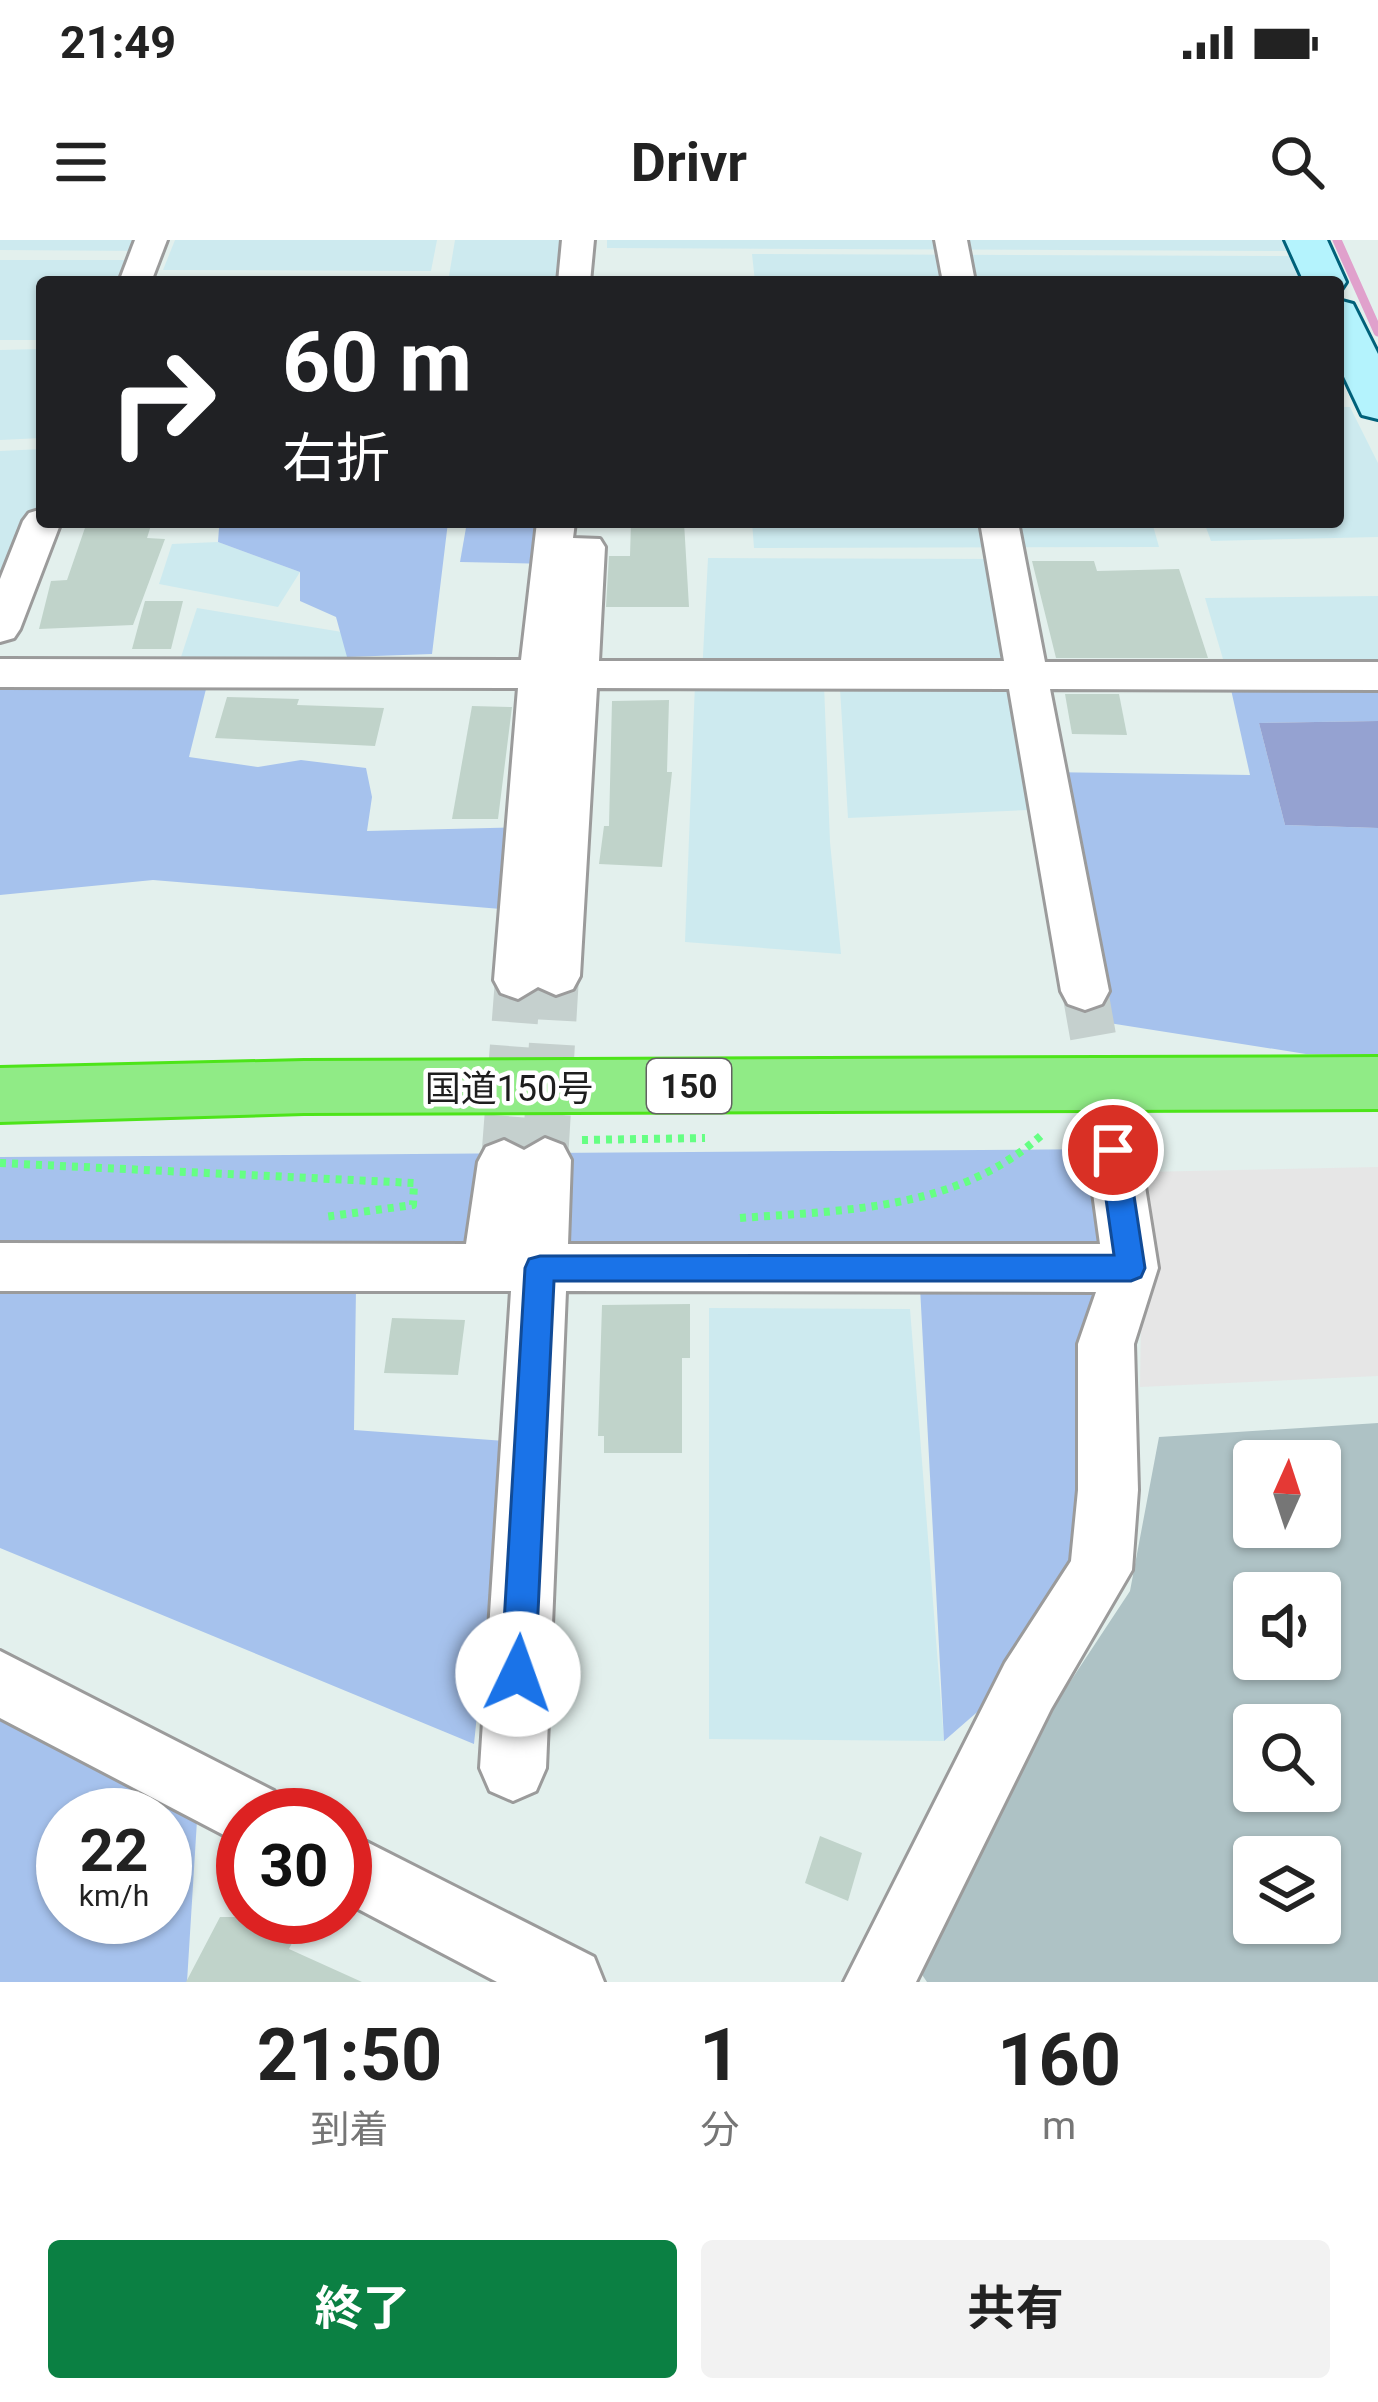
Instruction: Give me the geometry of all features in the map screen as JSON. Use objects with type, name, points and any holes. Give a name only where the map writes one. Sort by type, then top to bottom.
[{"type":"highway","name":"国道150号","points":[[0,1096],[304,1088],[1378,1083]]},
{"type":"street","points":[[137,276],[151,240]]},
{"type":"street","points":[[575,276],[578,240]]},
{"type":"street","points":[[605,276],[608,240]]},
{"type":"street","points":[[951,240],[957,276]]},
{"type":"street","points":[[1306,240],[1322,276]]},
{"type":"street","points":[[1344,327],[1378,405]]},
{"type":"street","points":[[0,628],[39,528]]},
{"type":"street","points":[[537,978],[559,674],[556,528]]},
{"type":"street","points":[[559,674],[587,528]]},
{"type":"street","points":[[1000,528],[1085,991]]},
{"type":"street","points":[[0,673],[1378,676]]},
{"type":"street","points":[[879,1982],[1028,1686],[1101,1570],[1108,1490],[1106,1344],[1131,1268],[1113,1150]]},
{"type":"street","points":[[513,1768],[514,1269],[524,1161]]},
{"type":"street","points":[[0,1267],[1131,1268]]},
{"type":"street","points":[[0,1684],[216,1797]]},
{"type":"street","points":[[372,1879],[568,1982]]},
{"type":"path","points":[[728,1219],[914,1203],[1022,1159],[1046,1131]]},
{"type":"path","points":[[0,1163],[414,1183],[412,1205],[318,1218]]},
{"type":"shaded area","points":[[0,240],[151,240],[147,251],[0,250]]},
{"type":"shaded area","points":[[175,240],[437,240],[431,271],[163,270]]},
{"type":"shaded area","points":[[455,240],[578,240],[575,276],[449,276]]},
{"type":"shaded area","points":[[607,240],[1292,240],[1296,251],[607,248]]},
{"type":"shaded area","points":[[752,254],[1297,256],[1305,276],[754,276]]},
{"type":"shaded area","points":[[0,260],[143,260],[137,276],[36,276],[36,340],[0,340]]},
{"type":"shaded area","points":[[36,349],[36,438],[0,440],[0,350]]},
{"type":"shaded area","points":[[1344,407],[1350,407],[1378,463],[1378,537],[1211,541],[1206,528],[1344,528]]},
{"type":"shaded area","points":[[36,449],[39,528],[0,629],[0,451]]},
{"type":"shaded area","points":[[219,528],[447,528],[432,654],[347,657],[336,617],[300,601],[300,572],[218,542]]},
{"type":"shaded area","points":[[466,528],[555,528],[551,564],[460,562]]},
{"type":"shaded area","points":[[752,528],[1154,528],[1159,547],[754,548]]},
{"type":"shaded area","points":[[218,542],[300,572],[278,607],[159,584],[172,544]]},
{"type":"shaded area","points":[[708,558],[1006,559],[1039,675],[702,675]]},
{"type":"shaded area","points":[[1378,596],[1378,672],[1228,676],[1205,598]]},
{"type":"shaded area","points":[[197,608],[348,633],[347,657],[180,660]]},
{"type":"shaded area","points":[[210,673],[189,757],[258,767],[301,760],[366,768],[372,797],[367,831],[530,827],[526,911],[153,880],[0,895],[0,676]]},
{"type":"shaded area","points":[[1228,676],[1378,676],[1378,721],[1259,723],[1285,825],[1378,828],[1378,1055],[1306,1054],[1090,1020],[1095,956],[1044,772],[1250,775]]},
{"type":"shaded area","points":[[695,683],[824,684],[830,842],[841,954],[685,942]]},
{"type":"shaded area","points":[[1029,687],[1052,809],[848,818],[840,689]]},
{"type":"shaded area","points":[[1378,721],[1378,828],[1285,825],[1259,723]]},
{"type":"shaded area","points":[[1113,1149],[1101,1570],[1053,1646],[944,1741],[919,1268],[0,1249],[0,1157]]},
{"type":"shaded area","points":[[1378,1167],[1378,1376],[1140,1387],[1143,1172]]},
{"type":"shaded area","points":[[356,1288],[354,1430],[505,1441],[474,1744],[0,1548],[0,1290]]},
{"type":"shaded area","points":[[709,1308],[910,1309],[944,1741],[709,1739]]},
{"type":"shaded area","points":[[1378,1423],[1378,1982],[927,1982],[899,1941],[1130,1591],[1159,1437]]},
{"type":"shaded area","points":[[0,1679],[199,1788],[192,1901],[192,1788],[36,1788],[36,1944],[189,1944],[187,1982],[0,1982]]},
{"type":"building","points":[[85,528],[150,528],[147,538],[165,539],[133,625],[39,629],[51,581],[67,580]]},
{"type":"building","points":[[631,528],[684,528],[689,607],[606,607],[609,556],[630,556]]},
{"type":"building","points":[[1032,561],[1094,561],[1097,571],[1179,569],[1208,658],[1056,658]]},
{"type":"building","points":[[145,601],[183,601],[171,649],[132,649]]},
{"type":"building","points":[[1065,694],[1119,694],[1127,735],[1072,734]]},
{"type":"building","points":[[227,697],[384,708],[375,746],[215,738]]},
{"type":"building","points":[[669,700],[667,772],[672,772],[662,867],[599,864],[604,826],[609,826],[612,701]]},
{"type":"building","points":[[472,706],[512,707],[498,819],[452,819]]},
{"type":"building","points":[[690,1304],[690,1358],[682,1358],[682,1453],[604,1453],[604,1436],[598,1436],[602,1305]]},
{"type":"building","points":[[392,1318],[465,1320],[458,1375],[384,1373]]},
{"type":"building","points":[[820,1836],[862,1853],[848,1901],[805,1883]]},
{"type":"building","points":[[216,1925],[216,1944],[292,1944],[289,1949],[362,1982],[186,1982]]},
{"type":"waterway","points":[[1337,240],[1378,332]]},
{"type":"tunnel","points":[[545,1160],[556,976]]},
{"type":"tunnel","points":[[504,1162],[518,980]]},
{"type":"tunnel","points":[[1085,991],[1113,1149]]},
{"type":"route","points":[[518,1674],[540,1268],[1131,1268],[1113,1150]]}]
